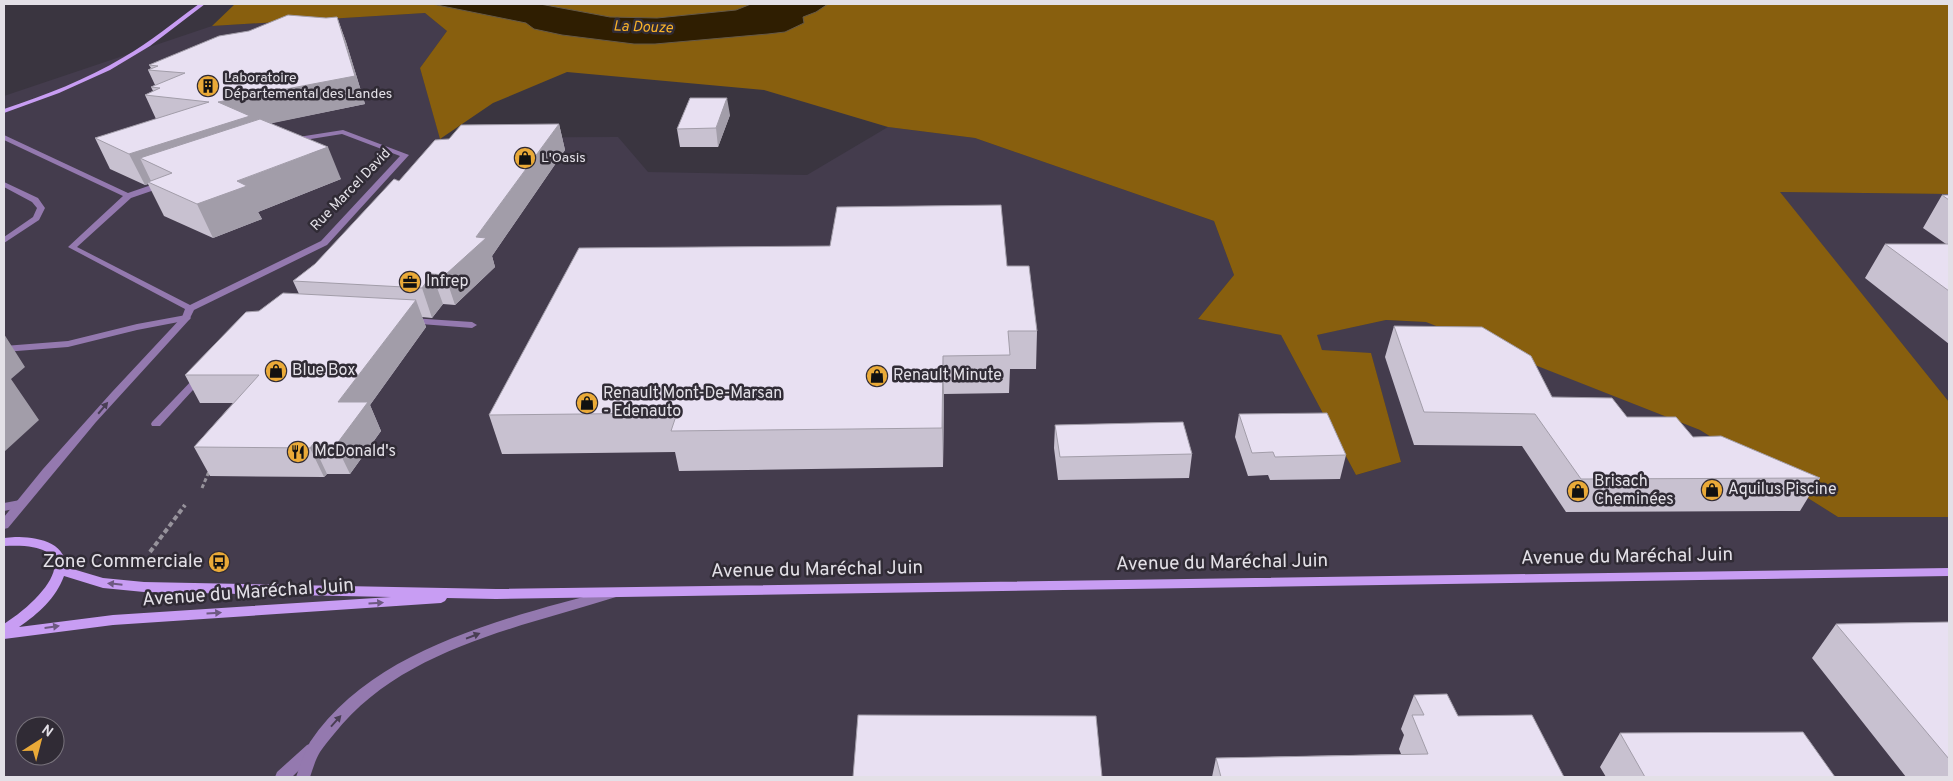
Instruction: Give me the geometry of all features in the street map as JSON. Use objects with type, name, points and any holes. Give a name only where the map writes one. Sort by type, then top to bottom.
[{"type":"main road","points":[[4,111],[98,74],[140,50],[202,4]]},
{"type":"main road","points":[[4,542],[35,542],[50,547],[58,557],[60,570],[54,586],[41,602],[4,632]]},
{"type":"main road","name":"Avenue du Maréchal Juin","points":[[60,570],[103,583],[144,587],[496,594],[1949,572]]},
{"type":"main road","name":"Avenue du Maréchal Juin","points":[[4,632],[113,620],[313,608],[496,594]]},
{"type":"street","name":"Rue Marcel David","points":[[190,308],[324,243],[406,155],[344,132],[288,140]]},
{"type":"street","points":[[4,137],[128,196]]},
{"type":"street","points":[[4,525],[118,390],[186,318],[190,308],[72,247],[128,196],[175,180]]},
{"type":"street","points":[[4,184],[35,200],[41,208],[36,218],[4,241]]},
{"type":"street","points":[[4,349],[68,344],[137,327],[186,318]]},
{"type":"street","points":[[404,321],[472,325]]},
{"type":"street","points":[[156,424],[208,368]]},
{"type":"street","points":[[4,507],[20,504]]},
{"type":"street","points":[[282,777],[316,746],[335,722],[360,697],[420,660],[449,645],[508,623],[619,592]]},
{"type":"street","points":[[303,777],[316,746]]},
{"type":"path","points":[[202,488],[206,475],[212,467]]},
{"type":"path","points":[[150,552],[185,505]]},
{"type":"shaded area","points":[[235,4],[1949,4],[1949,194],[1780,192],[1949,402],[1949,517],[1838,517],[1700,430],[1426,322],[1386,320],[1317,335],[1322,350],[1371,353],[1401,462],[1356,475],[1281,335],[1198,319],[1234,275],[1214,221],[975,138],[888,127],[764,90],[567,72],[493,103],[440,139],[420,68],[447,31],[425,13],[212,26]]},
{"type":"shaded area","points":[[425,13],[447,31],[420,68],[440,138],[618,137],[648,172],[807,175],[888,127],[975,138],[1214,221],[1234,275],[1198,319],[1281,335],[1356,475],[1401,462],[1371,354],[1322,350],[1316,335],[1386,320],[1427,322],[1700,430],[1838,517],[1949,517],[1949,777],[4,777],[4,96],[212,26]]},
{"type":"shaded area","points":[[1779,192],[1949,194],[1949,402]]},
{"type":"water","name":"La Douze","points":[[432,4],[540,4],[610,17],[657,18],[736,10],[751,4],[828,4],[816,12],[803,17],[804,23],[785,32],[655,44],[634,44],[562,35],[534,29],[526,23]]},
{"type":"building","points":[[288,15],[337,17],[355,76],[218,102],[250,116],[129,154],[95,138],[209,102],[145,95],[160,88],[151,87],[185,73],[148,70],[158,66],[149,65],[219,36],[249,31]]},
{"type":"building","points":[[690,98],[727,98],[716,128],[677,129]]},
{"type":"building","points":[[260,119],[328,147],[237,181],[247,186],[197,204],[148,182],[172,173],[140,158]]},
{"type":"building","points":[[559,124],[476,237],[486,238],[445,275],[432,274],[422,288],[293,281],[315,264],[394,179],[399,181],[435,140],[449,139],[461,125]]},
{"type":"building","points":[[1942,195],[1949,195],[1949,200]]},
{"type":"building","points":[[1001,205],[1007,266],[1029,266],[1037,331],[1008,331],[1010,355],[943,356],[942,428],[671,431],[677,413],[489,415],[579,248],[830,246],[837,207]]},
{"type":"building","points":[[1885,244],[1949,244],[1949,291]]},
{"type":"building","points":[[283,293],[416,300],[338,402],[368,402],[336,445],[313,444],[310,448],[194,447],[259,375],[185,375],[246,312],[259,311]]},
{"type":"building","points":[[1394,326],[1482,327],[1531,356],[1552,397],[1612,398],[1627,417],[1676,417],[1693,437],[1721,436],[1820,478],[1581,479],[1535,414],[1424,412]]},
{"type":"building","points":[[1327,413],[1346,455],[1275,457],[1273,452],[1252,453],[1239,414]]},
{"type":"building","points":[[1183,422],[1192,454],[1060,457],[1055,425]]},
{"type":"building","points":[[1949,622],[1949,759],[1836,624]]},
{"type":"building","points":[[1447,694],[1458,716],[1532,715],[1564,777],[1221,777],[1216,758],[1428,754],[1412,715],[1424,715],[1414,695]]},
{"type":"building","points":[[858,715],[1096,716],[1102,777],[853,777]]},
{"type":"building","points":[[1803,732],[1835,777],[1645,777],[1620,733]]},
{"type":"place","name":"Laboratoire Départemental des Landes","points":[[208,86]]},
{"type":"place","name":"L'Oasis","points":[[525,158]]},
{"type":"place","name":"Infrep","points":[[410,282]]},
{"type":"place","name":"Blue Box","points":[[276,371]]},
{"type":"place","name":"Renault Minute","points":[[877,376]]},
{"type":"place","name":"Renault Mont-De-Marsan - Edenauto","points":[[587,403]]},
{"type":"place","name":"McDonald's","points":[[298,452]]},
{"type":"place","name":"Aquilus Piscine","points":[[1712,490]]},
{"type":"place","name":"Brisach Cheminées","points":[[1578,491]]},
{"type":"place","name":"Zone Commerciale","points":[[219,562]]}]
